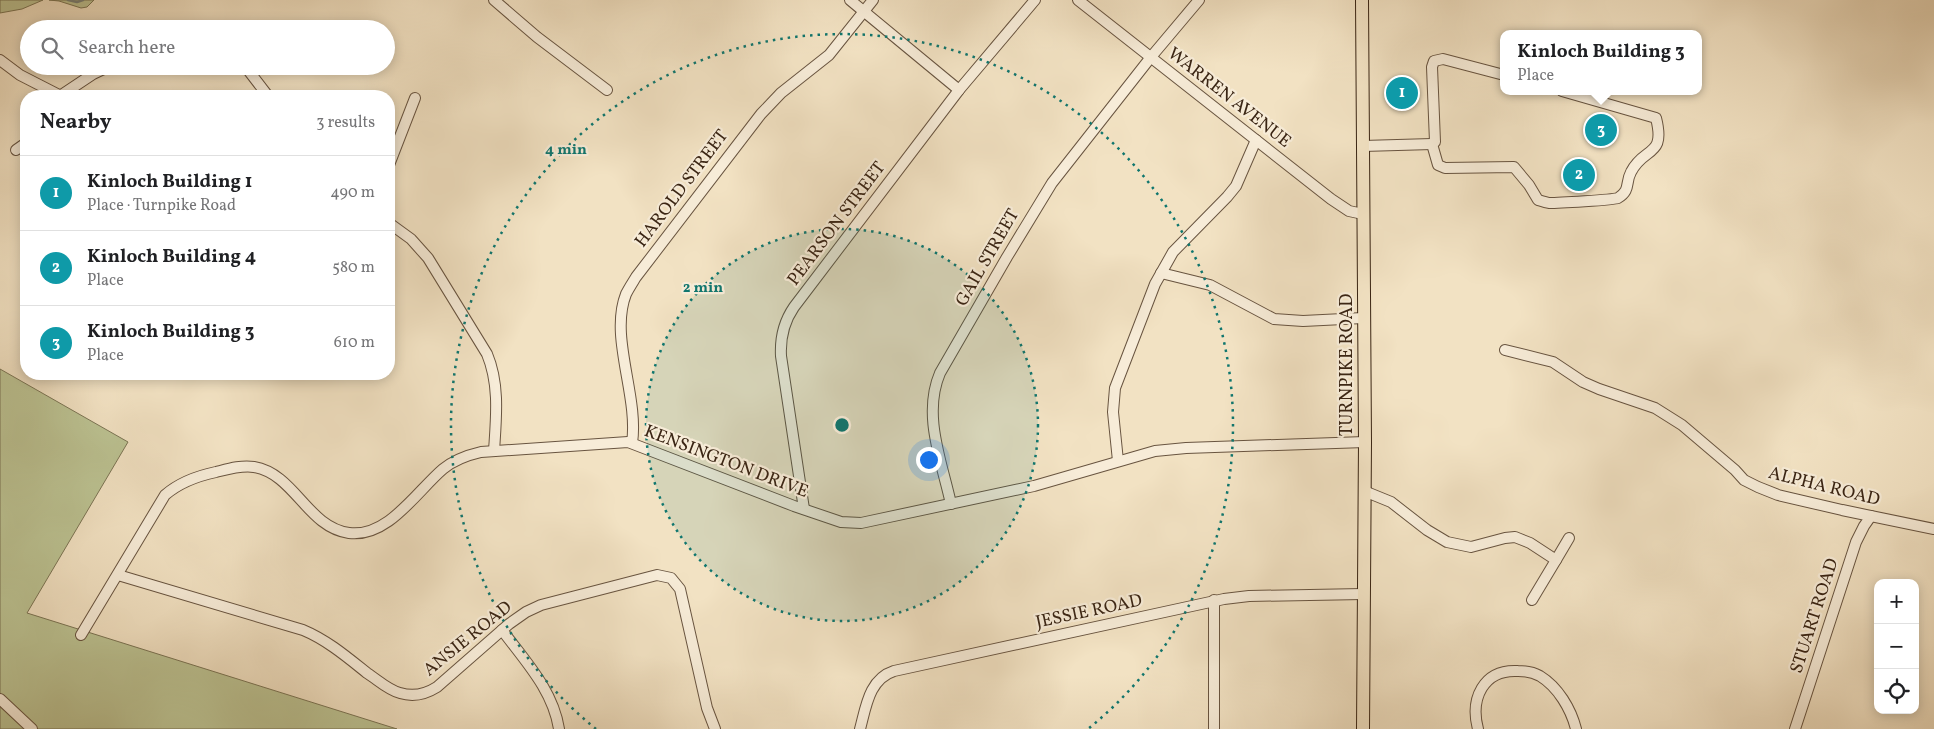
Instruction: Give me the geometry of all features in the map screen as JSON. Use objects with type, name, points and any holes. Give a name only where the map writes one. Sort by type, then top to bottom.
[{"type":"main road","name":"TURNPIKE ROAD","points":[[1362,0],[1363,729]]},
{"type":"street","points":[[494,0],[537,37],[607,90]]},
{"type":"street","points":[[850,0],[959,90]]},
{"type":"street","name":"HAROLD STREET","points":[[632,443],[633,418],[621,319],[626,294],[636,277],[761,114],[781,92],[829,55],[873,0]]},
{"type":"street","name":"PEARSON STREET","points":[[804,510],[780,356],[780,340],[783,328],[794,307],[959,90],[1035,0]]},
{"type":"street","name":"WARREN AVENUE","points":[[1078,0],[1340,206],[1363,214]]},
{"type":"street","name":"GAIL STREET","points":[[951,504],[932,415],[934,393],[940,372],[1045,194],[1151,57],[1199,0]]},
{"type":"street","points":[[1500,74],[1443,59],[1434,61],[1432,67],[1435,142],[1432,144],[1438,165],[1445,168],[1514,167],[1529,185],[1538,200],[1549,203],[1616,199],[1627,190],[1631,172],[1640,160],[1654,149],[1660,135],[1656,118],[1576,95]]},
{"type":"street","points":[[0,60],[20,74]]},
{"type":"street","points":[[22,75],[49,90]]},
{"type":"street","points":[[69,90],[92,75]]},
{"type":"street","points":[[252,75],[263,90]]},
{"type":"street","points":[[395,150],[415,98]]},
{"type":"street","points":[[1118,461],[1113,412],[1115,388],[1161,273],[1174,252],[1236,186],[1256,140]]},
{"type":"street","points":[[1363,146],[1432,144]]},
{"type":"street","points":[[16,150],[20,147]]},
{"type":"street","points":[[395,227],[411,239],[432,263],[487,354],[492,369],[496,394],[494,451]]},
{"type":"street","points":[[1161,273],[1210,285],[1274,319],[1298,322],[1363,318]]},
{"type":"street","name":"ALPHA ROAD","points":[[1505,350],[1553,362],[1583,382],[1655,408],[1682,425],[1735,470],[1744,480],[1758,487],[1778,495],[1934,529]]},
{"type":"street","name":"KENSINGTON DRIVE","points":[[81,635],[162,498],[178,485],[202,475],[239,467],[260,469],[283,482],[312,513],[326,524],[349,533],[361,533],[384,524],[450,465],[474,454],[621,441],[632,443],[804,510],[841,522],[861,523],[1034,486],[1155,451],[1186,448],[1364,442]]},
{"type":"street","points":[[1364,491],[1384,497],[1427,530],[1447,542],[1471,547],[1505,538],[1517,537],[1556,560]]},
{"type":"street","name":"STUART ROAD","points":[[1795,729],[1856,542],[1871,516]]},
{"type":"street","points":[[1532,600],[1569,538]]},
{"type":"street","name":"ANSIE ROAD","points":[[118,575],[303,630],[327,642],[390,689],[409,695],[424,693],[437,687],[520,615],[541,605],[654,575],[669,577],[676,582],[680,590],[707,708],[715,729]]},
{"type":"street","name":"JESSIE ROAD","points":[[860,729],[874,686],[881,677],[892,672],[1214,600],[1249,596],[1363,594]]},
{"type":"street","points":[[1214,600],[1214,729]]},
{"type":"street","points":[[502,630],[546,689],[555,709],[560,729]]},
{"type":"street","points":[[1478,729],[1476,704],[1484,686],[1500,672],[1515,670],[1534,673],[1547,681],[1564,702],[1576,729]]},
{"type":"street","points":[[0,699],[32,729]]},
{"type":"green space","points":[[0,0],[43,0],[22,9],[0,13]]},
{"type":"green space","points":[[49,0],[94,0],[87,7],[81,8]]},
{"type":"green space","points":[[0,369],[128,442],[27,613],[397,729],[0,729]]},
{"type":"waterway","points":[[68,0],[77,2],[83,0]]},
{"type":"place","name":"Kinloch Building 1","points":[[1402,93]]},
{"type":"place","name":"Kinloch Building 3","points":[[1601,130]]},
{"type":"place","name":"Kinloch Building 4","points":[[1579,175]]}]
